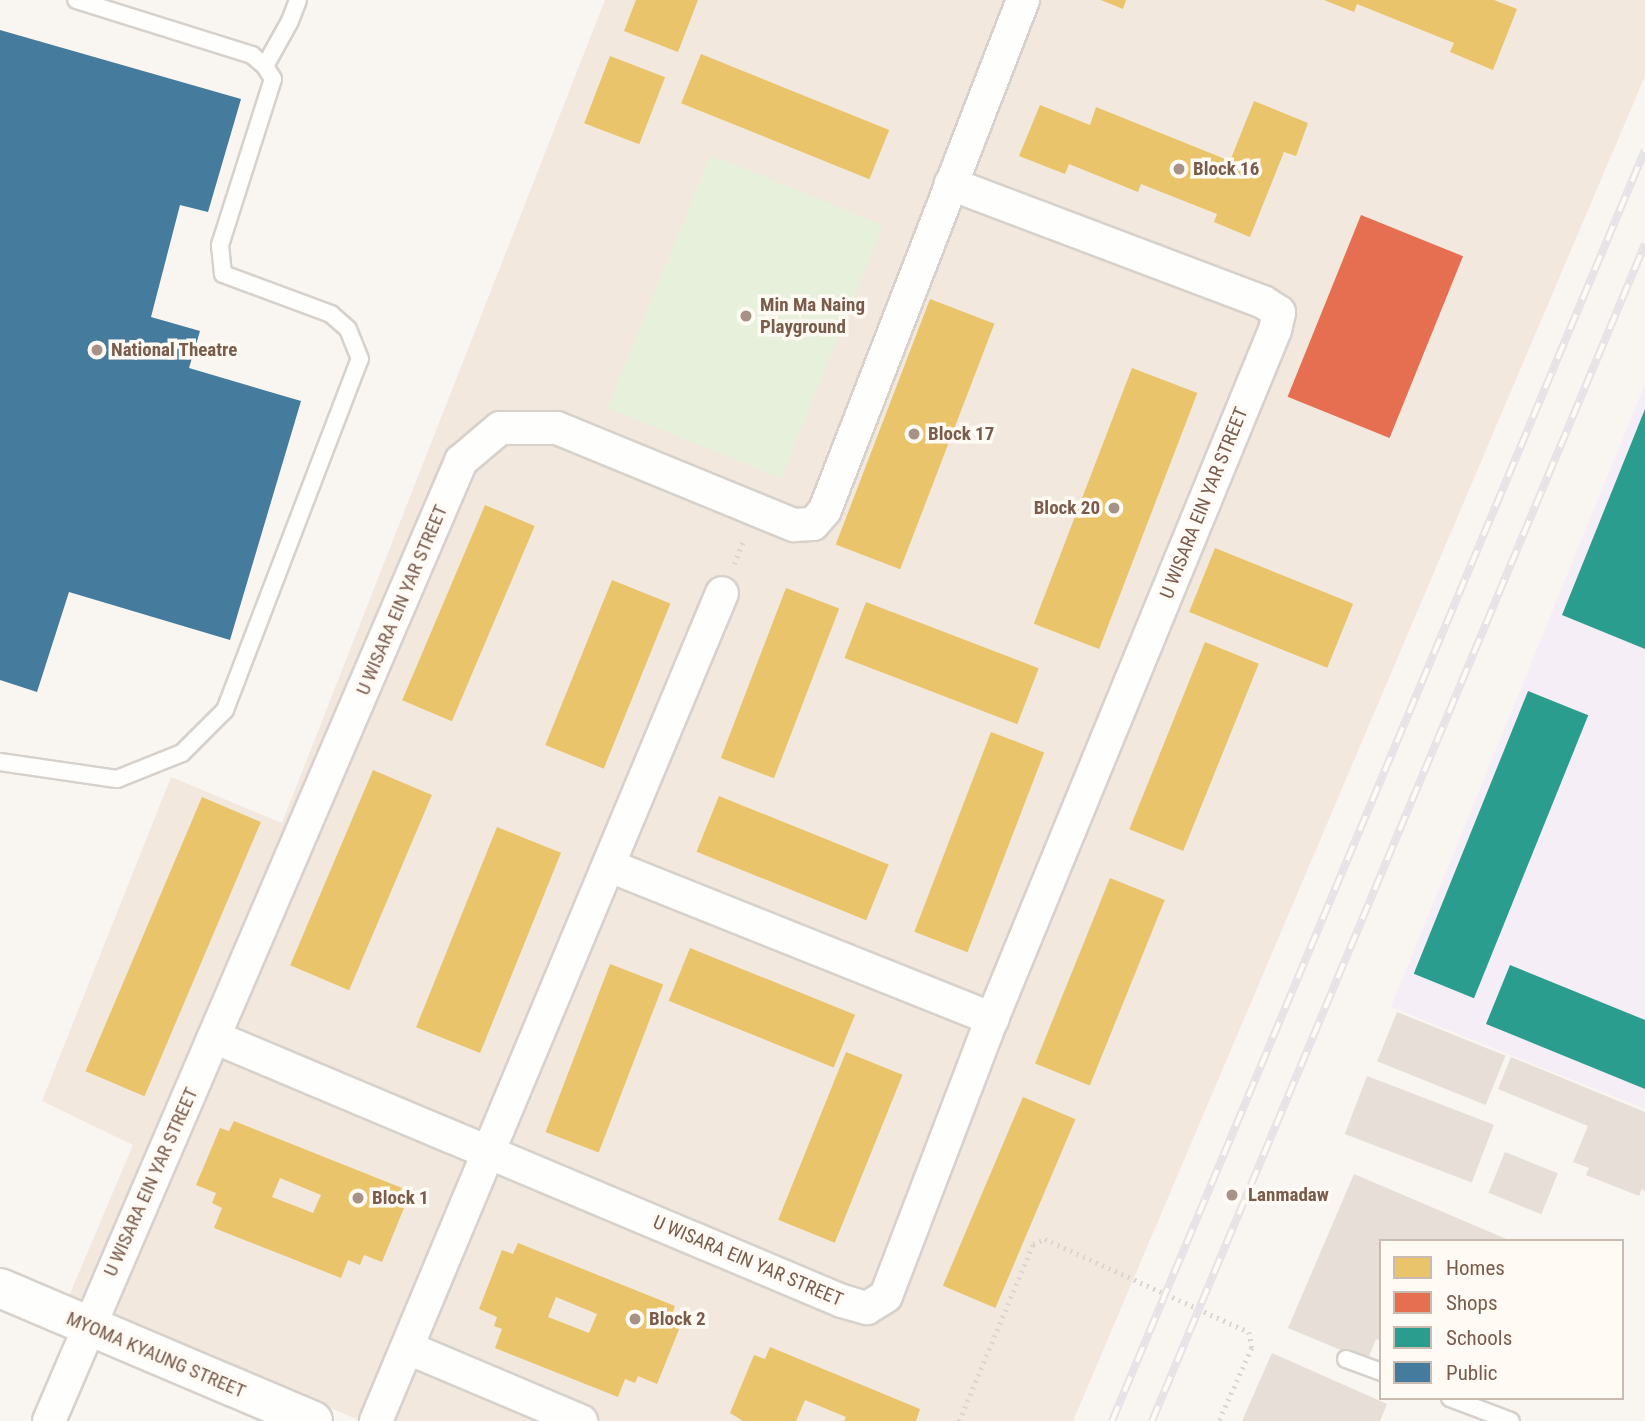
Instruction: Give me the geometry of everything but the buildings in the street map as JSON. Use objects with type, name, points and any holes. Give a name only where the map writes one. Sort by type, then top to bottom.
[{"type":"main road","name":"MYOMA KYAUNG STREET","points":[[1,1290],[313,1421]]},
{"type":"street","name":"U WISARA EIN YAR STREET","points":[[49,1421],[87,1326],[461,461],[500,428],[557,428],[794,525],[813,524],[825,510],[1023,0]]},
{"type":"street","name":"U WISARA EIN YAR STREET","points":[[214,1037],[842,1301],[867,1308],[886,1296],[992,1019],[1275,330],[1279,312],[1263,302],[951,184]]},
{"type":"street","points":[[376,1421],[722,593]]},
{"type":"street","points":[[610,866],[992,1019]]},
{"type":"street","points":[[408,1348],[581,1421]]},
{"type":"lane","points":[[0,762],[117,779],[182,753],[225,710],[360,359],[348,329],[331,314],[223,274],[219,245],[273,79],[265,65],[244,52],[76,0]]},
{"type":"lane","points":[[265,65],[298,0]]},
{"type":"lane","points":[[1346,1359],[1379,1371]]},
{"type":"lane","points":[[1455,1400],[1511,1421]]},
{"type":"path","points":[[722,593],[757,510]]},
{"type":"path","points":[[959,1421],[1033,1244],[1045,1239],[1249,1332],[1252,1348],[1219,1421]]},
{"type":"shaded area","points":[[605,0],[1645,0],[1645,76],[1073,1421],[361,1421],[69,1296],[133,1145],[42,1101],[171,777],[282,823]]},
{"type":"shaded area","points":[[1645,384],[1645,1109],[1391,1007]]},
{"type":"green space","name":"Min Ma Naing Playground","points":[[710,155],[883,225],[781,478],[608,408]]},
{"type":"railway","points":[[1112,1421],[1645,150]]},
{"type":"railway","points":[[1152,1421],[1645,244]]},
{"type":"place","name":"Block 16","points":[[1179,169]]},
{"type":"place","name":"Min Ma Naing Playground","points":[[746,316]]},
{"type":"place","name":"National Theatre","points":[[97,350]]},
{"type":"place","name":"Block 17","points":[[914,434]]},
{"type":"place","name":"Block 20","points":[[1114,508]]},
{"type":"place","name":"Lanmadaw","points":[[1232,1195]]},
{"type":"place","name":"Block 1","points":[[358,1198]]},
{"type":"place","name":"Block 2","points":[[635,1319]]}]
